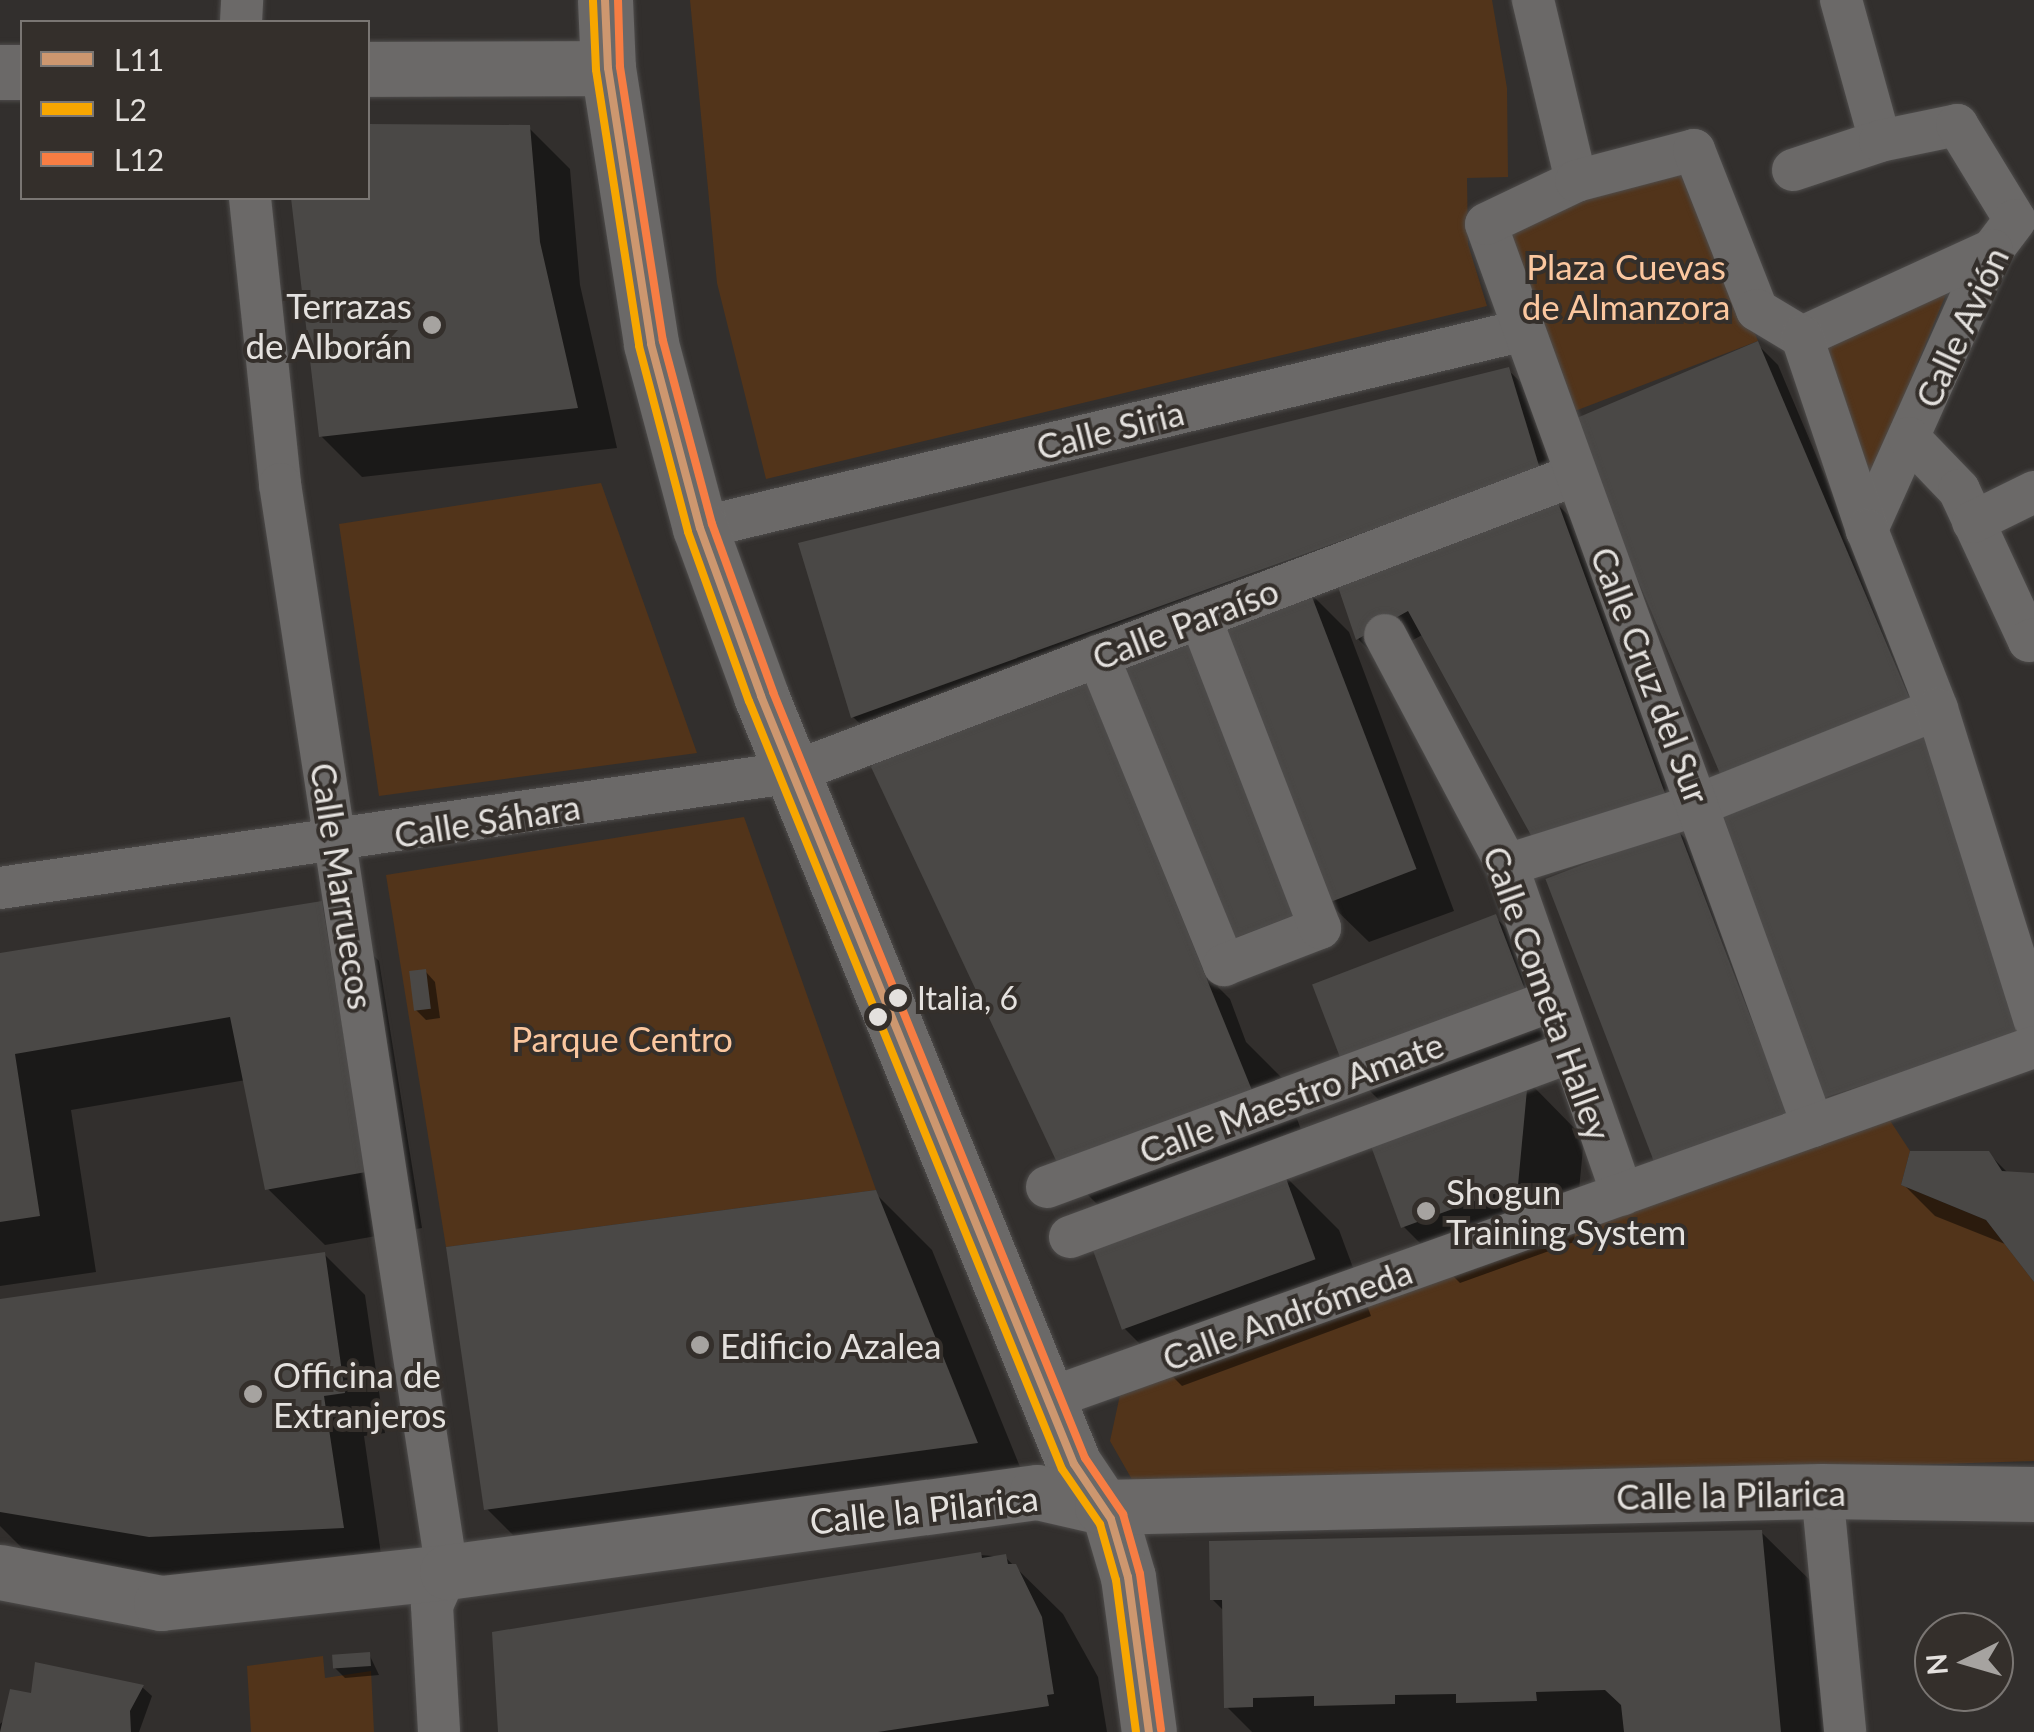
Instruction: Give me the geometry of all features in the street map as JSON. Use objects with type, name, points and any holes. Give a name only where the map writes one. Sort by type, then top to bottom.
[{"type":"street","points":[[605,0],[608,68],[651,344],[700,528],[794,772],[1074,1464],[1102,1507],[1128,1577],[1149,1732]]},
{"type":"street","points":[[1533,0],[1576,181],[1694,150],[1758,310],[1802,337],[1867,530],[1937,709],[2034,1018]]},
{"type":"street","points":[[1841,0],[1880,141]]},
{"type":"street","points":[[370,69],[608,68]]},
{"type":"street","name":"Calle Avión","points":[[1793,170],[1880,141],[1957,125],[2016,186],[2015,220],[1992,250],[1867,530]]},
{"type":"street","name":"Calle Cruz del Sur","points":[[1576,181],[1486,224],[1520,330],[1700,804],[1813,1126]]},
{"type":"street","name":"Calle Marruecos","points":[[250,200],[280,484],[447,1572]]},
{"type":"street","points":[[1802,337],[1992,250]]},
{"type":"street","name":"Calle Siria","points":[[700,528],[1520,330]]},
{"type":"street","points":[[1908,438],[1958,490],[2029,641],[2034,639]]},
{"type":"street","name":"Calle Paraíso","points":[[794,772],[1575,475]]},
{"type":"street","points":[[1974,522],[2034,492]]},
{"type":"street","points":[[1098,656],[1224,965],[1320,928],[1200,617]]},
{"type":"street","name":"Calle Cometa Halley","points":[[1385,635],[1507,864],[1622,1194]]},
{"type":"street","points":[[1507,864],[1700,804],[1937,709]]},
{"type":"street","name":"Calle Sáhara","points":[[0,888],[336,844],[794,772]]},
{"type":"street","name":"Calle Maestro Amate","points":[[1047,1188],[1536,1007]]},
{"type":"street","name":"Calle Andrómeda","points":[[1048,1399],[2034,1047]]},
{"type":"street","name":"Calle Maestro Amate","points":[[1070,1238],[1554,1058]]},
{"type":"street","points":[[1335,1081],[1354,1132]]},
{"type":"street","points":[[1272,1104],[1290,1156]]},
{"type":"street","name":"Calle la Pilarica","points":[[0,1572],[161,1603],[447,1572],[1037,1492],[1102,1507],[1822,1492],[2034,1494]]},
{"type":"street","points":[[1822,1492],[1844,1732]]},
{"type":"street","points":[[439,1732],[432,1606],[447,1572]]},
{"type":"green space","points":[[690,0],[1492,0],[1507,88],[1508,177],[1467,178],[1468,244],[1487,306],[766,479],[717,283]]},
{"type":"green space","name":"Plaza Cuevas de Almanzora","points":[[1688,162],[1758,341],[1567,414],[1505,245],[1520,218]]},
{"type":"green space","points":[[1949,287],[1867,486],[1820,351]]},
{"type":"green space","points":[[601,483],[697,753],[379,796],[339,524]]},
{"type":"green space","name":"Parque Centro","points":[[744,817],[876,1190],[446,1247],[386,875]]},
{"type":"green space","points":[[1889,1119],[1910,1151],[1901,1185],[1986,1220],[2034,1282],[2034,1461],[1138,1490],[1110,1441],[1120,1395]]},
{"type":"green space","points":[[323,1656],[325,1678],[371,1671],[374,1732],[251,1732],[247,1666]]},
{"type":"building","name":"Terrazas de Alborán","points":[[370,124],[530,125],[540,242],[578,408],[319,437],[291,200],[370,200]]},
{"type":"building","points":[[1758,341],[1913,706],[1725,785],[1570,421]]},
{"type":"building","points":[[1509,367],[1540,469],[851,718],[798,543]]},
{"type":"building","points":[[1557,500],[1666,796],[1533,839],[1408,611],[1356,640],[1337,584]]},
{"type":"building","points":[[1309,589],[1417,869],[1328,903],[1220,623]]},
{"type":"building","points":[[1190,636],[1297,914],[1227,941],[1120,663]]},
{"type":"building","points":[[1082,672],[1256,1100],[1061,1171],[871,767],[884,754]]},
{"type":"building","points":[[1924,731],[2022,1033],[1816,1100],[1718,798]]},
{"type":"building","points":[[1678,828],[1788,1114],[1655,1165],[1545,879]]},
{"type":"building","points":[[322,901],[366,1172],[265,1190],[230,1017],[15,1054],[40,1216],[0,1222],[0,953]]},
{"type":"building","points":[[1496,914],[1528,998],[1344,1069],[1312,985]]},
{"type":"building","points":[[426,969],[431,1009],[414,1011],[409,971]]},
{"type":"building","points":[[1528,1079],[1518,1185],[1401,1228],[1368,1138]]},
{"type":"building","points":[[1910,1151],[1989,1151],[2002,1171],[2034,1173],[2034,1282],[1986,1220],[1901,1185]]},
{"type":"building","points":[[1283,1170],[1315,1259],[1122,1330],[1089,1240]]},
{"type":"building","name":"Edificio Azalea","points":[[876,1190],[978,1443],[484,1510],[446,1247]]},
{"type":"building","points":[[325,1252],[345,1393],[324,1396],[344,1528],[149,1537],[0,1512],[0,1299]]},
{"type":"building","points":[[1762,1530],[1781,1732],[1624,1732],[1621,1705],[1605,1690],[1536,1692],[1537,1701],[1456,1703],[1456,1694],[1395,1695],[1395,1704],[1314,1706],[1314,1696],[1253,1698],[1253,1707],[1224,1708],[1222,1600],[1210,1600],[1209,1541]]},
{"type":"building","points":[[981,1552],[982,1558],[1006,1554],[1008,1564],[1016,1564],[1042,1617],[1054,1694],[1047,1695],[1049,1706],[878,1732],[498,1732],[492,1632]]},
{"type":"building","points":[[370,1652],[371,1666],[333,1669],[332,1655]]},
{"type":"building","points":[[35,1662],[144,1685],[130,1711],[131,1732],[0,1732],[10,1689],[31,1693]]},
{"type":"transit line","name":"L11","points":[[605,0],[608,68],[651,344],[700,528],[761,696],[1074,1464],[1111,1519],[1128,1577],[1149,1732]]},
{"type":"transit line","name":"L12","points":[[618,0],[620,67],[663,341],[712,524],[773,692],[1085,1458],[1123,1514],[1140,1574],[1161,1730]]},
{"type":"transit line","name":"L2","points":[[593,1],[596,70],[639,346],[688,532],[749,701],[1062,1469],[1100,1524],[1116,1580],[1136,1732]]},
{"type":"place","name":"Terrazas de Alborán","points":[[432,325]]},
{"type":"place","name":"Italia, 6","points":[[898,998]]},
{"type":"place","name":"Shogun Training System","points":[[1426,1211]]},
{"type":"place","name":"Edificio Azalea","points":[[700,1345]]},
{"type":"place","name":"Officina de Extranjeros","points":[[253,1394]]}]
